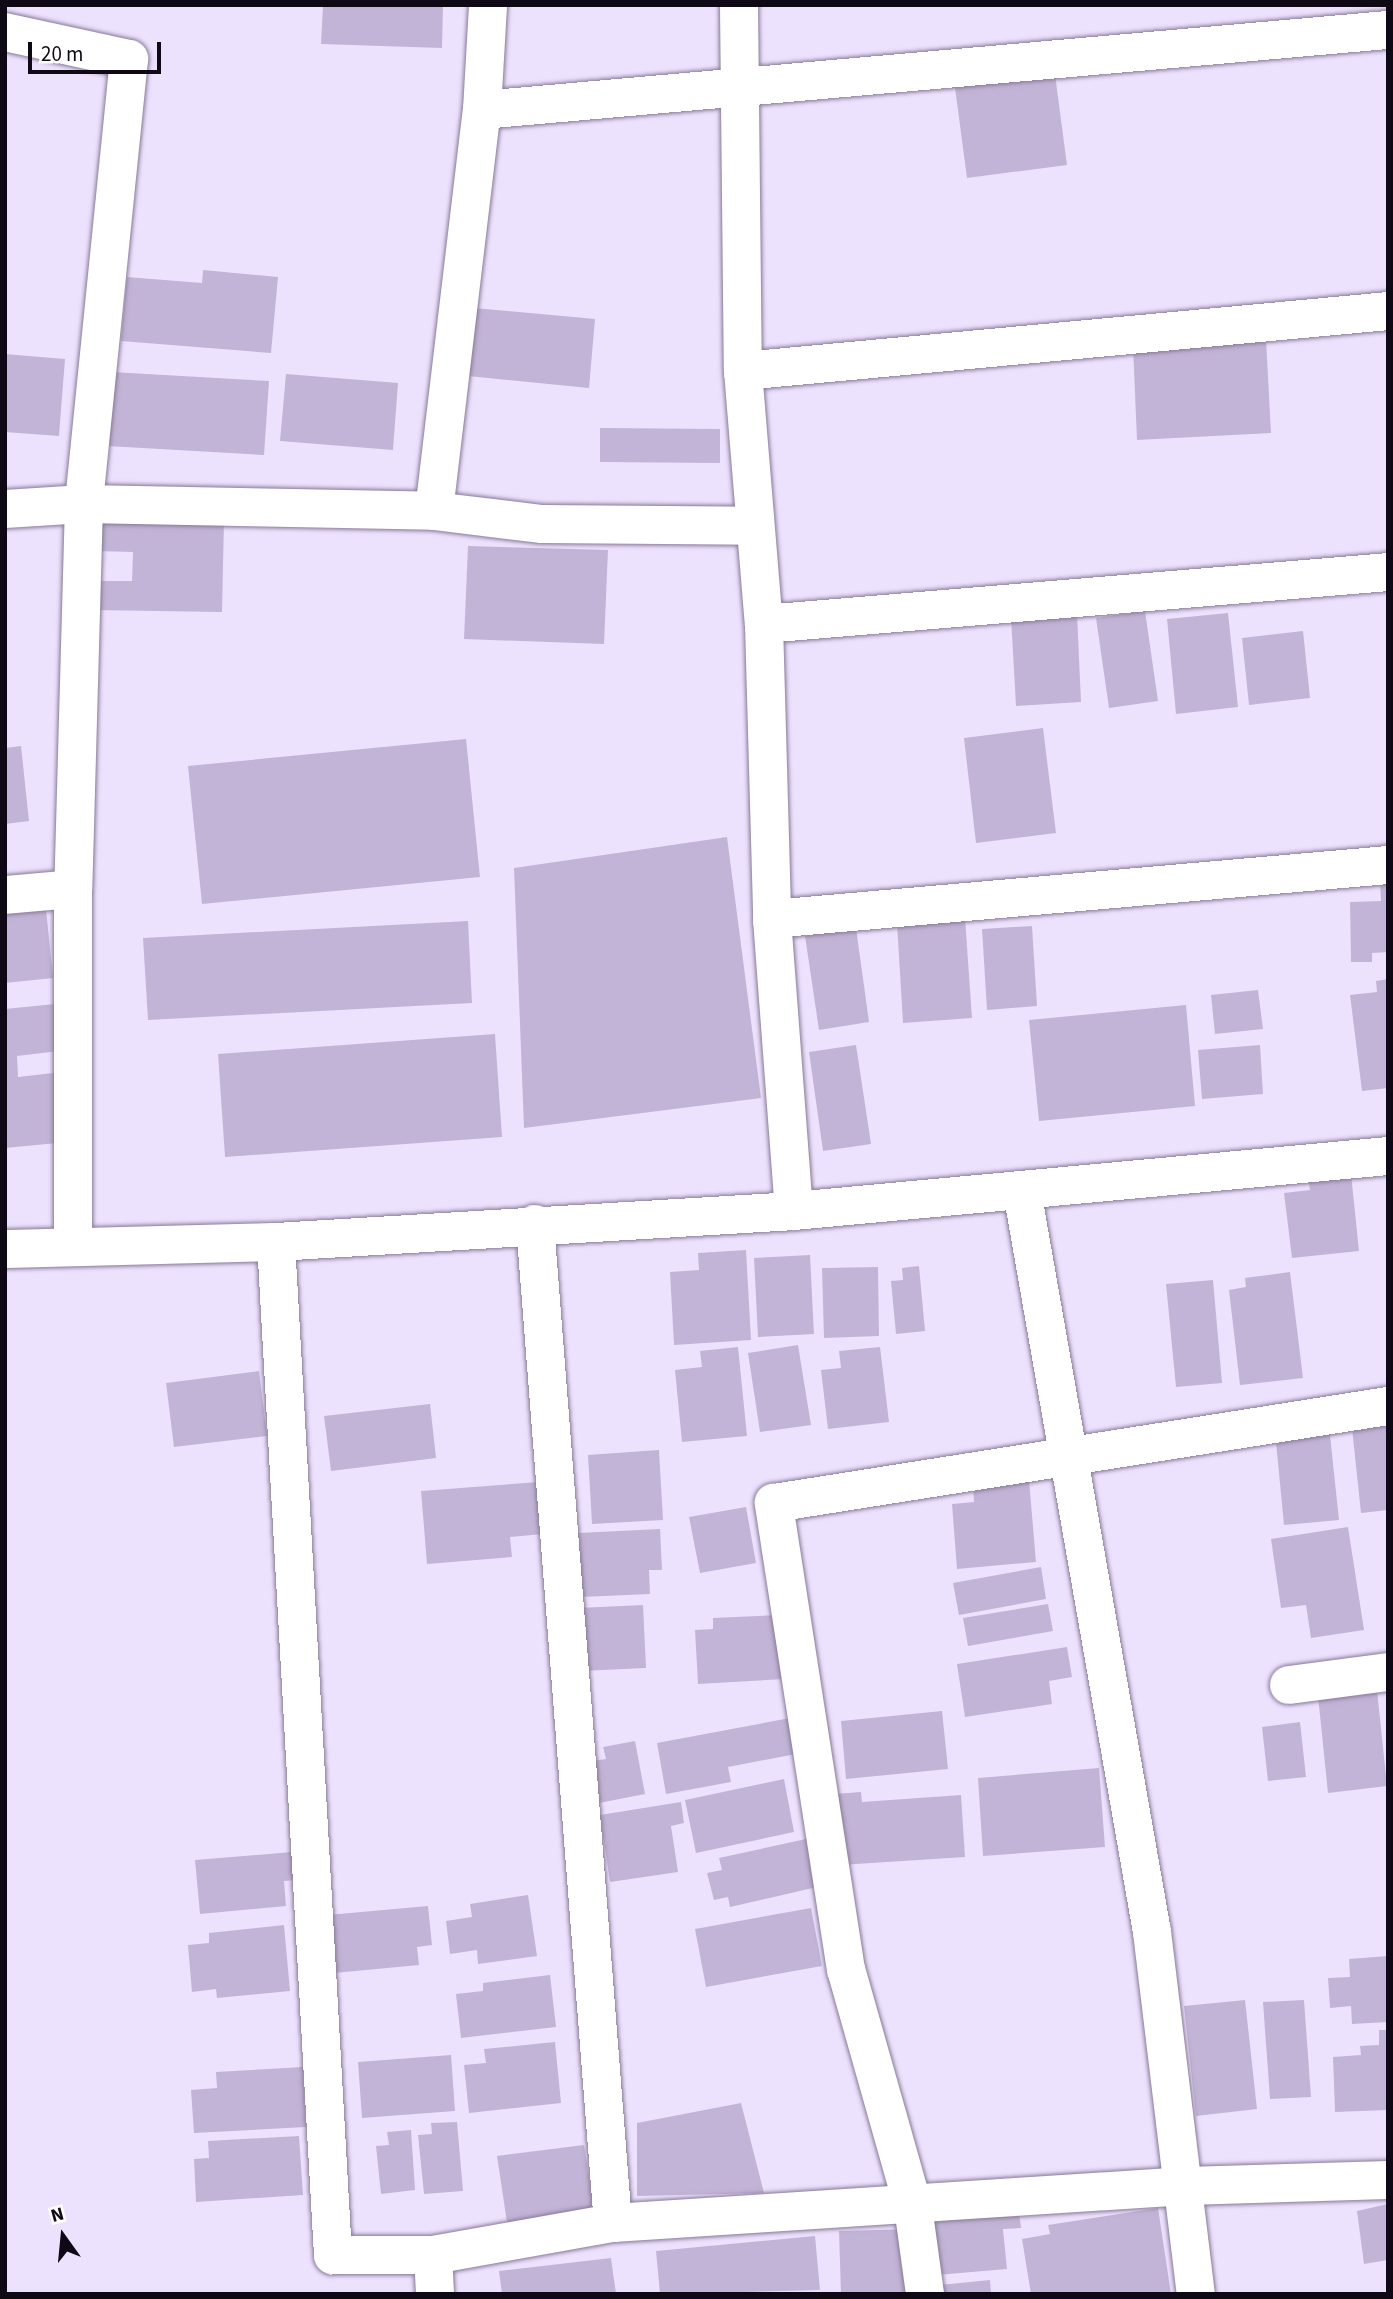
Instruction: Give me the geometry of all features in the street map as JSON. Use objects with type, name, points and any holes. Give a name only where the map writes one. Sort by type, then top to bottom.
[{"type":"street","points":[[434,511],[482,110],[488,5]]},
{"type":"street","points":[[739,5],[743,371],[764,624],[772,919],[794,1211]]},
{"type":"street","points":[[482,110],[739,90],[1387,22]]},
{"type":"street","points":[[5,32],[129,59],[84,504],[73,889],[73,1245]]},
{"type":"street","points":[[743,371],[1388,311]]},
{"type":"street","points":[[5,509],[84,504],[434,511],[542,524],[754,526]]},
{"type":"street","points":[[764,624],[1388,572]]},
{"type":"street","points":[[772,919],[1388,865]]},
{"type":"street","points":[[5,895],[73,889]]},
{"type":"street","points":[[5,1249],[73,1245],[276,1242],[535,1224],[794,1211],[1388,1156]]},
{"type":"street","points":[[1023,1191],[1064,1453],[1152,1932],[1185,2186],[1196,2294]]},
{"type":"street","points":[[535,1224],[612,2223]]},
{"type":"street","points":[[276,1242],[333,2255],[433,2255],[612,2223],[913,2206],[1185,2186],[1388,2180]]},
{"type":"street","points":[[925,2294],[913,2206],[846,1970],[774,1503],[1064,1453],[1388,1406]]},
{"type":"street","points":[[1289,1685],[1388,1672]]},
{"type":"street","points":[[433,2255],[435,2294]]},
{"type":"building","points":[[323,5],[443,5],[442,48],[321,44]]},
{"type":"building","points":[[1054,67],[1067,165],[967,178],[954,80]]},
{"type":"building","points":[[203,270],[278,277],[271,353],[121,341],[127,277],[202,283]]},
{"type":"building","points":[[474,308],[595,319],[589,388],[468,376]]},
{"type":"building","points":[[1266,339],[1271,433],[1137,440],[1133,346]]},
{"type":"building","points":[[5,354],[65,359],[59,436],[5,432]]},
{"type":"building","points":[[112,372],[269,381],[264,455],[107,446]]},
{"type":"building","points":[[286,374],[398,383],[393,450],[280,441]]},
{"type":"building","points":[[600,428],[720,429],[720,463],[600,462]]},
{"type":"building","points":[[94,519],[224,521],[222,612],[92,610],[93,581],[132,581],[133,552],[94,551]]},
{"type":"building","points":[[468,546],[608,550],[604,644],[464,639]]},
{"type":"building","points":[[1145,611],[1158,701],[1109,708],[1096,618]]},
{"type":"building","points":[[1077,613],[1081,702],[1016,706],[1011,617]]},
{"type":"building","points":[[1228,613],[1238,707],[1176,714],[1167,619]]},
{"type":"building","points":[[1303,631],[1310,698],[1249,705],[1242,638]]},
{"type":"building","points":[[1043,728],[1056,833],[976,843],[964,738]]},
{"type":"building","points":[[466,739],[480,877],[202,904],[188,766]]},
{"type":"building","points":[[21,746],[29,821],[5,824],[5,748]]},
{"type":"building","points":[[727,837],[761,1098],[524,1128],[514,868]]},
{"type":"building","points":[[1388,880],[1388,952],[1372,953],[1372,962],[1351,962],[1350,902],[1381,901],[1380,881]]},
{"type":"building","points":[[46,909],[53,978],[5,983],[5,913]]},
{"type":"building","points":[[965,918],[972,1018],[903,1023],[897,923]]},
{"type":"building","points":[[468,921],[472,1003],[148,1020],[143,938]]},
{"type":"building","points":[[1032,926],[1037,1006],[987,1010],[982,929]]},
{"type":"building","points":[[856,928],[869,1022],[819,1030],[805,936]]},
{"type":"building","points":[[1388,979],[1388,1088],[1362,1091],[1350,995],[1377,992],[1376,981]]},
{"type":"building","points":[[1258,990],[1263,1029],[1215,1034],[1211,995]]},
{"type":"building","points":[[55,1004],[59,1051],[17,1056],[18,1077],[62,1072],[68,1142],[5,1148],[5,1009]]},
{"type":"building","points":[[1186,1005],[1195,1106],[1039,1121],[1029,1020]]},
{"type":"building","points":[[495,1034],[502,1137],[225,1157],[218,1054]]},
{"type":"building","points":[[856,1045],[871,1144],[823,1151],[809,1052]]},
{"type":"building","points":[[1260,1045],[1263,1094],[1202,1099],[1198,1050]]},
{"type":"building","points":[[1351,1174],[1359,1251],[1292,1258],[1284,1193],[1310,1190],[1308,1178]]},
{"type":"building","points":[[746,1250],[751,1340],[674,1345],[670,1272],[699,1270],[698,1253]]},
{"type":"building","points":[[810,1255],[814,1334],[758,1337],[754,1258]]},
{"type":"building","points":[[919,1266],[925,1331],[896,1334],[891,1281],[903,1280],[902,1268]]},
{"type":"building","points":[[878,1267],[879,1336],[824,1338],[822,1268]]},
{"type":"building","points":[[1290,1272],[1303,1378],[1240,1385],[1229,1290],[1246,1287],[1245,1278]]},
{"type":"building","points":[[1213,1280],[1222,1383],[1176,1387],[1166,1284]]},
{"type":"building","points":[[798,1345],[811,1425],[760,1432],[748,1353]]},
{"type":"building","points":[[738,1347],[747,1436],[682,1442],[675,1370],[702,1367],[700,1351]]},
{"type":"building","points":[[880,1347],[889,1422],[828,1429],[821,1370],[841,1368],[839,1351]]},
{"type":"building","points":[[259,1371],[267,1436],[174,1447],[166,1383]]},
{"type":"building","points":[[430,1404],[436,1458],[331,1471],[324,1416]]},
{"type":"building","points":[[1388,1424],[1388,1510],[1361,1513],[1352,1428]]},
{"type":"building","points":[[1329,1426],[1339,1520],[1284,1525],[1275,1432]]},
{"type":"building","points":[[659,1450],[663,1520],[592,1524],[588,1455]]},
{"type":"building","points":[[1029,1480],[1036,1562],[957,1569],[952,1504],[974,1502],[973,1486]]},
{"type":"building","points":[[539,1482],[543,1534],[510,1537],[512,1557],[427,1564],[421,1491]]},
{"type":"building","points":[[746,1507],[756,1563],[700,1573],[689,1517]]},
{"type":"building","points":[[1348,1527],[1364,1630],[1311,1638],[1306,1605],[1281,1608],[1271,1539]]},
{"type":"building","points":[[660,1529],[662,1570],[649,1570],[650,1594],[581,1597],[578,1533]]},
{"type":"building","points":[[1041,1567],[1046,1599],[959,1615],[953,1583]]},
{"type":"building","points":[[1048,1604],[1053,1631],[968,1646],[963,1618]]},
{"type":"building","points":[[643,1605],[646,1668],[581,1671],[578,1608]]},
{"type":"building","points":[[780,1615],[784,1679],[698,1684],[695,1630],[713,1629],[713,1618]]},
{"type":"building","points":[[1067,1647],[1072,1677],[1049,1681],[1052,1704],[965,1717],[957,1664]]},
{"type":"building","points":[[1377,1690],[1387,1786],[1328,1793],[1318,1696]]},
{"type":"building","points":[[942,1711],[948,1769],[846,1779],[841,1721]]},
{"type":"building","points":[[790,1718],[796,1754],[728,1767],[731,1782],[666,1794],[657,1743]]},
{"type":"building","points":[[1300,1722],[1306,1777],[1268,1781],[1262,1727]]},
{"type":"building","points":[[635,1741],[645,1794],[594,1804],[587,1762],[606,1759],[603,1747]]},
{"type":"building","points":[[1099,1768],[1105,1847],[983,1856],[978,1778]]},
{"type":"building","points":[[784,1779],[794,1832],[696,1853],[685,1800]]},
{"type":"building","points":[[861,1792],[862,1802],[961,1795],[965,1857],[840,1865],[835,1794]]},
{"type":"building","points":[[681,1802],[684,1823],[671,1826],[678,1872],[610,1882],[600,1815]]},
{"type":"building","points":[[806,1839],[817,1887],[730,1907],[728,1897],[714,1900],[707,1873],[722,1870],[719,1858]]},
{"type":"building","points":[[304,1851],[307,1879],[284,1881],[286,1906],[200,1914],[195,1860]]},
{"type":"building","points":[[528,1895],[537,1956],[478,1964],[477,1950],[450,1954],[446,1921],[472,1917],[470,1904]]},
{"type":"building","points":[[428,1906],[432,1945],[417,1947],[419,1965],[334,1973],[328,1915]]},
{"type":"building","points":[[811,1908],[822,1966],[706,1987],[695,1929]]},
{"type":"building","points":[[284,1925],[290,1991],[217,1998],[216,1989],[192,1992],[188,1945],[209,1943],[209,1933]]},
{"type":"building","points":[[1388,1956],[1388,2022],[1352,2024],[1351,2006],[1330,2008],[1328,1978],[1350,1977],[1349,1959]]},
{"type":"building","points":[[550,1975],[556,2027],[461,2038],[456,1994],[483,1991],[483,1983]]},
{"type":"building","points":[[1245,2000],[1257,2109],[1196,2116],[1184,2006]]},
{"type":"building","points":[[1304,2000],[1311,2097],[1270,2099],[1263,2002]]},
{"type":"building","points":[[1379,2030],[1388,2030],[1388,2110],[1335,2112],[1333,2057],[1361,2055],[1360,2046],[1379,2045]]},
{"type":"building","points":[[555,2042],[561,2103],[469,2113],[464,2065],[486,2063],[484,2049]]},
{"type":"building","points":[[451,2055],[455,2111],[362,2118],[358,2062]]},
{"type":"building","points":[[303,2067],[306,2127],[194,2133],[191,2090],[217,2088],[216,2072]]},
{"type":"building","points":[[741,2103],[764,2193],[637,2196],[637,2123]]},
{"type":"building","points":[[457,2122],[463,2191],[424,2194],[418,2135],[432,2134],[431,2123]]},
{"type":"building","points":[[411,2130],[415,2190],[381,2194],[376,2146],[389,2145],[387,2132]]},
{"type":"building","points":[[299,2136],[303,2195],[196,2202],[194,2159],[209,2158],[208,2141]]},
{"type":"building","points":[[584,2145],[595,2214],[508,2229],[497,2156]]},
{"type":"building","points":[[1388,2204],[1388,2260],[1364,2264],[1357,2211]]},
{"type":"building","points":[[1018,2205],[1021,2228],[1003,2229],[1007,2269],[925,2276],[920,2215]]},
{"type":"building","points":[[1158,2208],[1171,2294],[1031,2294],[1022,2239],[1050,2234],[1048,2225]]},
{"type":"building","points":[[914,2229],[916,2294],[841,2294],[839,2231]]},
{"type":"building","points":[[815,2236],[820,2290],[660,2294],[656,2251]]},
{"type":"building","points":[[611,2258],[616,2294],[502,2294],[499,2271]]},
{"type":"building","points":[[990,2280],[991,2294],[930,2294],[930,2286]]}]
